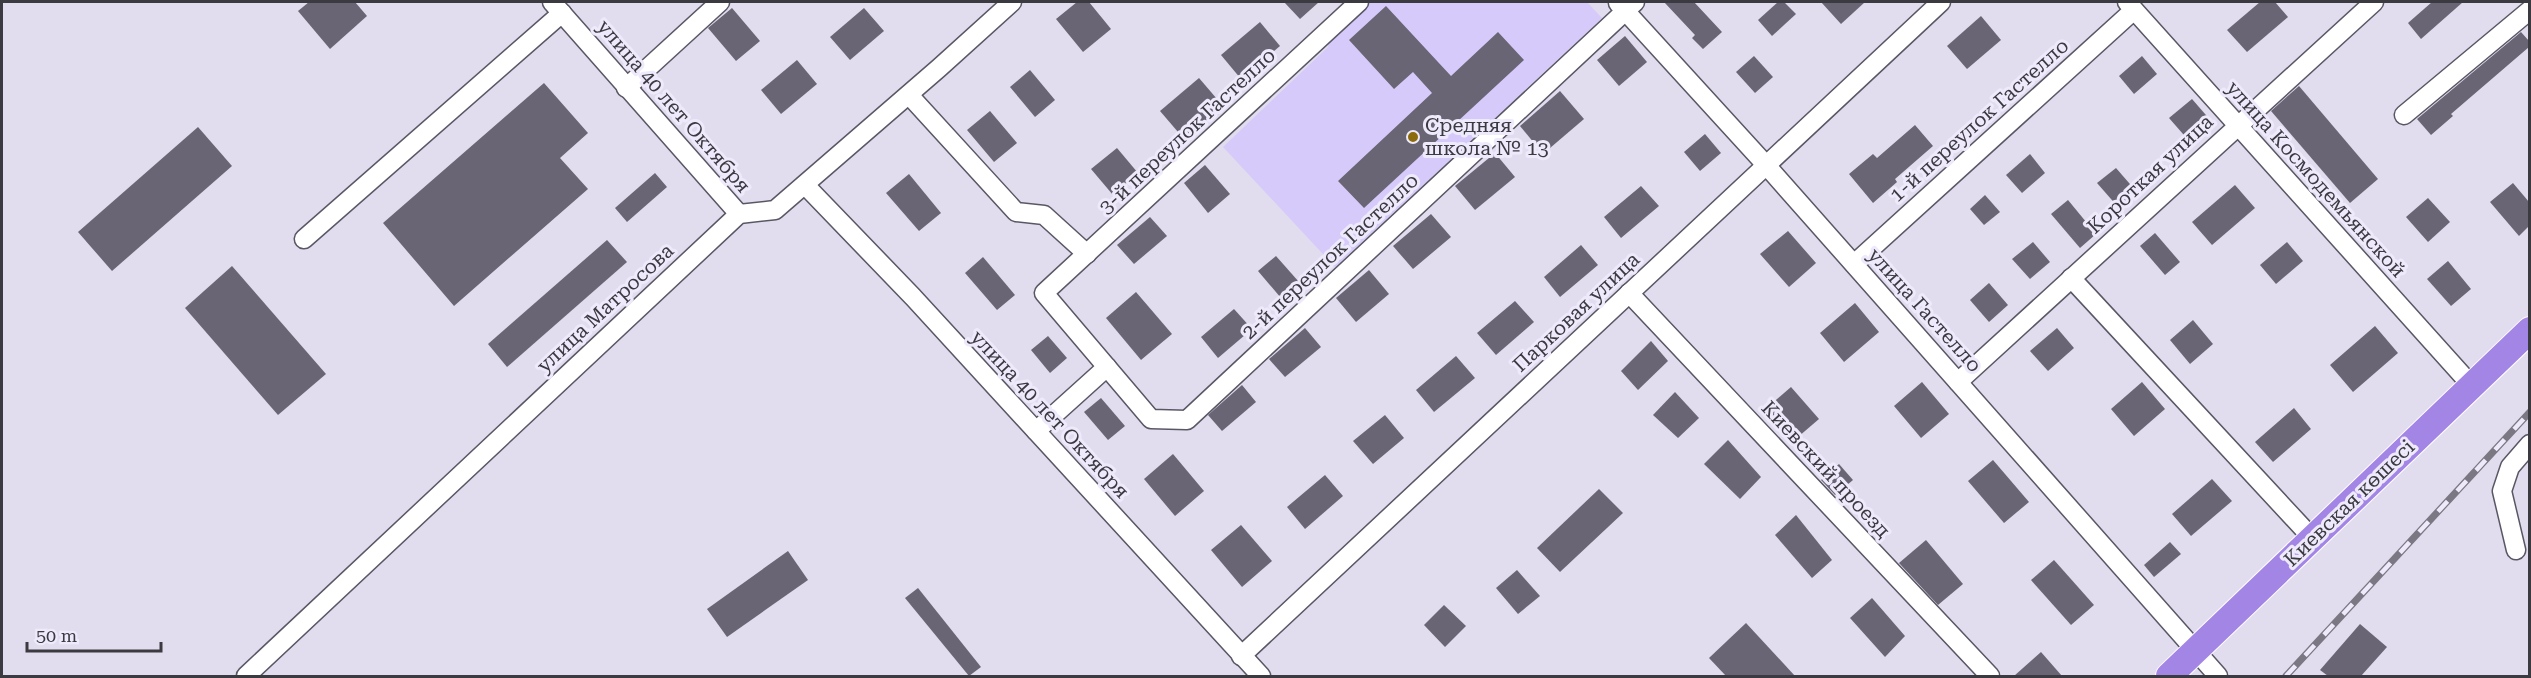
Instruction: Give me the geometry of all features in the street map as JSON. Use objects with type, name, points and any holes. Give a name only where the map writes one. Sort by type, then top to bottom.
[{"type":"highway","name":"Киевская көшесі","points":[[2169,676],[2529,330]]},
{"type":"street","points":[[626,88],[720,2]]},
{"type":"street","points":[[739,214],[775,210],[909,95],[1012,2]]},
{"type":"street","name":"3-й переулок Гастелло","points":[[1107,367],[1044,293],[1359,2]]},
{"type":"street","name":"Парковая улица","points":[[1242,656],[1941,2]]},
{"type":"street","name":"Короткая улица","points":[[1958,382],[2237,124],[2374,2]]},
{"type":"street","name":"улица Гастелло","points":[[1625,4],[2218,676]]},
{"type":"street","name":"2-й переулок Гастелло","points":[[1107,367],[1151,419],[1187,420],[1625,4]]},
{"type":"street","name":"улица Космодемьянской","points":[[2131,6],[2472,386]]},
{"type":"street","name":"1-й переулок Гастелло","points":[[1854,264],[2131,6]]},
{"type":"street","points":[[304,240],[557,8]]},
{"type":"street","name":"улица 40 лет Октября","points":[[557,8],[739,214]]},
{"type":"street","points":[[2404,115],[2529,10]]},
{"type":"street","points":[[909,95],[1016,212],[1044,215],[1087,254]]},
{"type":"street","name":"улица 40 лет Октября","points":[[805,185],[913,297],[1261,676]]},
{"type":"street","name":"улица Матросова","points":[[246,676],[739,214]]},
{"type":"street","points":[[2071,278],[2313,539]]},
{"type":"street","name":"Киевский проезд","points":[[1629,293],[1990,676]]},
{"type":"street","points":[[1036,431],[1107,367]]},
{"type":"street","points":[[2516,550],[2502,491],[2510,467],[2529,444]]},
{"type":"shaded area","points":[[1368,2],[1587,2],[1602,18],[1335,267],[1223,147],[1328,47],[1330,37]]},
{"type":"building","points":[[309,2],[355,2],[367,16],[330,49],[298,11]]},
{"type":"building","points":[[1077,2],[1089,2],[1111,29],[1083,52],[1056,19]]},
{"type":"building","points":[[1284,2],[1319,2],[1300,19]]},
{"type":"building","points":[[1664,2],[1694,2],[1722,32],[1703,49],[1692,38],[1695,35]]},
{"type":"building","points":[[1778,2],[1784,2],[1796,14],[1772,36],[1758,20]]},
{"type":"building","points":[[1821,2],[1865,2],[1841,24]]},
{"type":"building","points":[[2260,2],[2275,2],[2288,17],[2247,52],[2227,30]]},
{"type":"building","points":[[2432,2],[2463,2],[2421,39],[2408,23]]},
{"type":"building","name":"Средняя школа № 13","points":[[1386,6],[1451,76],[1498,32],[1524,60],[1364,208],[1338,181],[1432,93],[1413,72],[1394,89],[1349,40]]},
{"type":"building","points":[[732,8],[760,41],[736,61],[708,28]]},
{"type":"building","points":[[864,8],[884,31],[850,60],[830,37]]},
{"type":"building","points":[[1981,16],[2001,40],[1967,69],[1947,46]]},
{"type":"building","points":[[1260,22],[1280,46],[1241,79],[1221,55]]},
{"type":"building","points":[[2521,32],[2529,41],[2529,47],[2451,114],[2453,116],[2431,135],[2417,119]]},
{"type":"building","points":[[1625,36],[1647,62],[1619,86],[1597,60]]},
{"type":"building","points":[[1754,56],[1773,77],[1755,93],[1736,72]]},
{"type":"building","points":[[2142,56],[2157,74],[2134,94],[2119,76]]},
{"type":"building","points":[[797,60],[817,84],[781,114],[761,90]]},
{"type":"building","points":[[1030,70],[1055,100],[1035,117],[1010,87]]},
{"type":"building","points":[[1199,78],[1223,106],[1184,139],[1160,111]]},
{"type":"building","points":[[544,83],[588,133],[560,158],[588,189],[454,306],[383,223]]},
{"type":"building","points":[[2299,86],[2378,179],[2350,203],[2271,111]]},
{"type":"building","points":[[1560,91],[1584,119],[1543,154],[1520,126]]},
{"type":"building","points":[[2192,99],[2212,122],[2190,142],[2169,118]]},
{"type":"building","points":[[990,111],[1017,143],[994,162],[967,130]]},
{"type":"building","points":[[1915,125],[1933,146],[1895,179],[1897,182],[1873,203],[1849,174],[1873,154],[1877,158]]},
{"type":"building","points":[[198,127],[232,166],[112,271],[78,232]]},
{"type":"building","points":[[1705,134],[1721,153],[1700,171],[1684,152]]},
{"type":"building","points":[[1117,148],[1138,173],[1113,195],[1091,169]]},
{"type":"building","points":[[1495,153],[1515,177],[1475,210],[1455,186]]},
{"type":"building","points":[[2030,154],[2045,173],[2022,193],[2006,175]]},
{"type":"building","points":[[1205,165],[1230,194],[1208,213],[1184,183]]},
{"type":"building","points":[[2116,168],[2136,191],[2118,207],[2097,183]]},
{"type":"building","points":[[655,173],[667,187],[627,222],[615,208]]},
{"type":"building","points":[[909,174],[941,213],[919,231],[886,193]]},
{"type":"building","points":[[2513,183],[2529,202],[2529,226],[2519,236],[2490,202]]},
{"type":"building","points":[[2235,185],[2255,208],[2212,245],[2192,222]]},
{"type":"building","points":[[1641,186],[1659,206],[1621,238],[1604,217]]},
{"type":"building","points":[[1985,195],[2000,212],[1984,225],[1970,209]]},
{"type":"building","points":[[2428,198],[2450,222],[2428,242],[2406,217]]},
{"type":"building","points":[[2068,200],[2096,234],[2080,248],[2051,214]]},
{"type":"building","points":[[1431,214],[1451,237],[1413,269],[1393,246]]},
{"type":"building","points":[[1150,217],[1167,236],[1134,264],[1117,245]]},
{"type":"building","points":[[1788,231],[1816,263],[1789,287],[1760,254]]},
{"type":"building","points":[[2155,233],[2180,262],[2165,275],[2140,246]]},
{"type":"building","points":[[607,240],[627,262],[507,367],[488,344]]},
{"type":"building","points":[[2033,242],[2050,262],[2030,279],[2012,259]]},
{"type":"building","points":[[2287,242],[2303,261],[2276,284],[2260,265]]},
{"type":"building","points":[[1581,245],[1598,265],[1560,297],[1544,277]]},
{"type":"building","points":[[1276,256],[1299,282],[1281,298],[1258,271]]},
{"type":"building","points":[[983,257],[1015,295],[997,310],[965,273]]},
{"type":"building","points":[[2448,261],[2471,289],[2451,306],[2427,279]]},
{"type":"building","points":[[232,266],[326,374],[278,415],[185,308]]},
{"type":"building","points":[[1369,270],[1389,294],[1356,322],[1336,298]]},
{"type":"building","points":[[1989,283],[2008,305],[1989,322],[1970,300]]},
{"type":"building","points":[[1136,292],[1172,334],[1141,360],[1106,318]]},
{"type":"building","points":[[1515,301],[1534,322],[1496,355],[1477,333]]},
{"type":"building","points":[[1855,303],[1879,332],[1844,362],[1820,333]]},
{"type":"building","points":[[1234,309],[1252,329],[1218,358],[1201,337]]},
{"type":"building","points":[[2193,320],[2213,344],[2190,364],[2170,340]]},
{"type":"building","points":[[2375,326],[2398,353],[2353,392],[2330,365]]},
{"type":"building","points":[[1305,328],[1321,347],[1285,377],[1269,359]]},
{"type":"building","points":[[2057,328],[2074,348],[2048,371],[2030,351]]},
{"type":"building","points":[[1048,336],[1067,358],[1050,373],[1031,350]]},
{"type":"building","points":[[1651,341],[1668,361],[1638,390],[1621,371]]},
{"type":"building","points":[[1456,356],[1475,378],[1434,412],[1416,390]]},
{"type":"building","points":[[1922,382],[1949,414],[1921,438],[1894,406]]},
{"type":"building","points":[[2142,382],[2165,409],[2134,436],[2111,409]]},
{"type":"building","points":[[1242,385],[1256,402],[1222,431],[1208,415]]},
{"type":"building","points":[[1791,387],[1819,419],[1791,443],[1763,411]]},
{"type":"building","points":[[1675,392],[1699,418],[1678,438],[1653,415]]},
{"type":"building","points":[[1101,398],[1125,426],[1108,440],[1084,412]]},
{"type":"building","points":[[2294,408],[2311,429],[2273,462],[2255,442]]},
{"type":"building","points":[[1385,415],[1404,438],[1373,464],[1353,441]]},
{"type":"building","points":[[1728,440],[1761,477],[1740,499],[1704,464]]},
{"type":"building","points":[[1173,454],[1204,491],[1175,516],[1144,479]]},
{"type":"building","points":[[1993,460],[2029,502],[2004,523],[1968,481]]},
{"type":"building","points":[[1839,464],[1853,480],[1835,495],[1821,480]]},
{"type":"building","points":[[1325,475],[1343,496],[1305,529],[1287,507]]},
{"type":"building","points":[[2212,479],[2232,501],[2191,536],[2172,514]]},
{"type":"building","points":[[1599,489],[1623,513],[1560,572],[1537,548]]},
{"type":"building","points":[[1796,515],[1832,560],[1812,578],[1775,535]]},
{"type":"building","points":[[1241,525],[1272,561],[1242,587],[1211,550]]},
{"type":"building","points":[[1926,540],[1963,584],[1938,605],[1899,563]]},
{"type":"building","points":[[2170,542],[2181,554],[2154,577],[2144,565]]},
{"type":"building","points":[[788,551],[808,580],[727,637],[707,609]]},
{"type":"building","points":[[2054,560],[2094,605],[2071,625],[2031,580]]},
{"type":"building","points":[[1517,570],[1540,596],[1518,614],[1496,588]]},
{"type":"building","points":[[918,588],[981,667],[969,676],[905,598]]},
{"type":"building","points":[[1872,598],[1905,636],[1885,657],[1850,618]]},
{"type":"building","points":[[1444,605],[1466,626],[1445,647],[1424,625]]},
{"type":"building","points":[[1746,623],[1795,676],[1726,676],[1709,658]]},
{"type":"building","points":[[2360,624],[2387,647],[2361,676],[2328,676],[2320,670]]},
{"type":"building","points":[[2041,652],[2062,676],[2014,676]]},
{"type":"railway","points":[[2286,676],[2530,412]]},
{"type":"place","name":"Средняя школа № 13","points":[[1413,137]]}]
